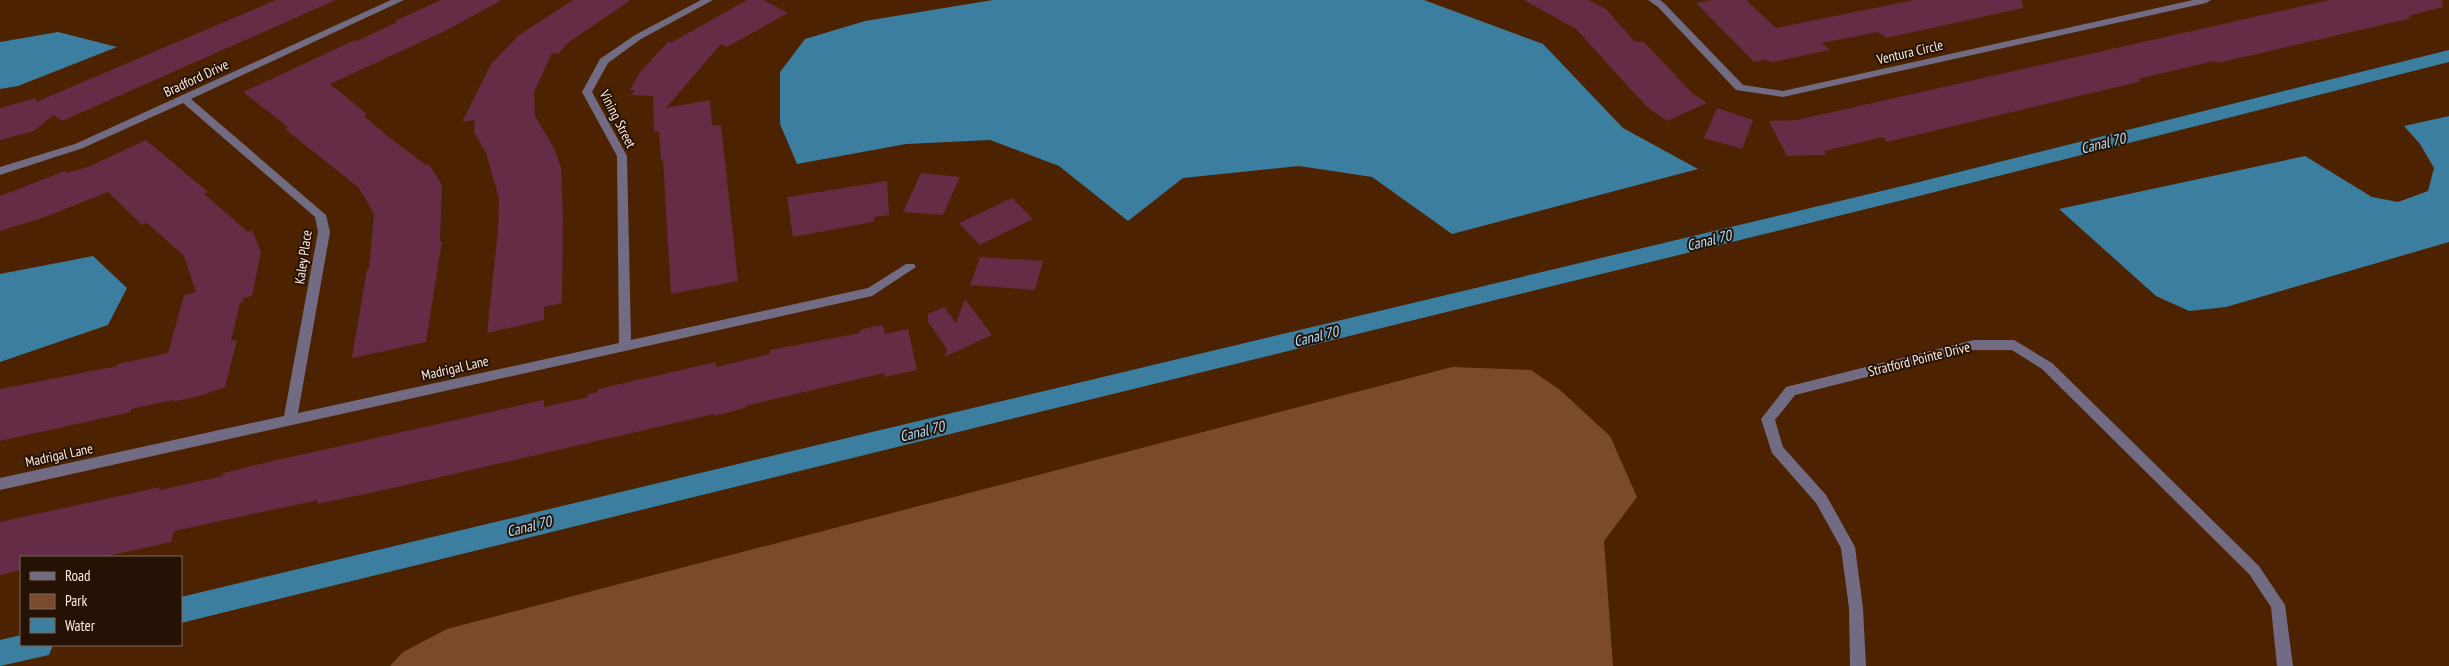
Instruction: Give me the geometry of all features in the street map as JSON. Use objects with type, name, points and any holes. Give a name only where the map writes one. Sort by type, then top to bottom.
[{"type":"street","name":"Bradford Drive","points":[[0,171],[79,146],[399,0]]},
{"type":"street","name":"Vining Street","points":[[624,346],[622,156],[587,92],[604,62],[638,37],[708,0]]},
{"type":"street","name":"Ventura Circle","points":[[1653,0],[1661,5],[1740,88],[1783,94],[2206,0]]},
{"type":"street","name":"Kaley Place","points":[[184,98],[320,215],[324,232],[290,420]]},
{"type":"street","name":"Madrigal Lane","points":[[0,484],[872,292],[910,267]]},
{"type":"street","name":"Stratford Pointe Drive","points":[[1858,666],[1856,608],[1848,546],[1821,499],[1777,449],[1768,419],[1791,392],[1974,345],[2014,345],[2047,366],[2254,570],[2278,605],[2285,666]]},
{"type":"green space","points":[[1452,367],[1531,370],[1560,390],[1610,436],[1637,497],[1604,541],[1613,666],[390,666],[403,652],[447,629]]},
{"type":"water","points":[[993,0],[1424,0],[1543,44],[1623,128],[1698,169],[1452,234],[1372,177],[1299,166],[1183,178],[1128,221],[1059,166],[990,140],[906,144],[797,164],[780,124],[780,72],[805,39],[865,21]]},
{"type":"water","points":[[58,32],[117,47],[18,86],[0,89],[0,42]]},
{"type":"water","points":[[2449,116],[2449,242],[2226,307],[2189,311],[2156,296],[2059,209],[2305,156],[2372,197],[2398,202],[2428,191],[2434,168],[2420,144],[2404,126]]},
{"type":"water","points":[[93,256],[127,288],[108,325],[0,362],[0,274]]},
{"type":"building","points":[[276,0],[336,0],[62,121],[53,115],[34,131],[0,140],[0,108],[36,98],[36,102]]},
{"type":"building","points":[[441,0],[502,0],[445,31],[330,84],[367,114],[364,116],[390,138],[426,165],[429,164],[442,185],[440,242],[442,241],[426,342],[352,358],[367,269],[369,269],[374,214],[359,188],[285,129],[288,127],[243,92],[355,40],[357,41]]},
{"type":"building","points":[[573,0],[631,0],[569,42],[558,54],[552,53],[534,92],[535,116],[555,150],[561,168],[563,217],[562,303],[544,307],[544,320],[487,333],[498,230],[499,198],[486,153],[474,132],[475,120],[462,122],[491,64],[519,35]]},
{"type":"building","points":[[747,0],[764,0],[788,13],[727,47],[721,44],[666,108],[710,100],[712,126],[721,125],[738,281],[671,294],[663,159],[661,160],[659,131],[654,131],[653,96],[631,95],[635,90],[630,90],[640,72],[668,42],[672,42]]},
{"type":"building","points":[[1524,0],[1588,0],[1606,9],[1634,41],[1644,42],[1692,93],[1707,103],[1667,121],[1646,106],[1576,29]]},
{"type":"building","points":[[1713,0],[1746,0],[1776,28],[1914,0],[2022,0],[2023,8],[1886,38],[1878,32],[1822,43],[1830,50],[1773,62],[1764,60],[1754,62],[1696,3]]},
{"type":"building","points":[[2329,0],[2442,0],[2443,7],[2408,16],[2412,18],[2218,63],[2214,61],[2138,79],[2142,81],[1887,142],[1883,137],[1824,151],[1826,155],[1787,156],[1769,121],[1797,120]]},
{"type":"building","points":[[1717,108],[1753,120],[1742,149],[1704,138]]},
{"type":"building","points":[[146,140],[208,192],[204,194],[248,232],[252,230],[261,252],[252,296],[244,298],[243,302],[240,303],[231,341],[237,340],[225,387],[200,396],[131,409],[131,412],[0,441],[0,389],[117,366],[118,364],[168,353],[184,295],[196,292],[184,256],[147,223],[142,225],[108,192],[45,217],[0,231],[0,196],[65,171],[66,173],[88,167]]},
{"type":"building","points":[[921,173],[960,177],[943,215],[903,212]]},
{"type":"building","points":[[887,181],[889,215],[875,217],[873,222],[793,237],[787,197]]},
{"type":"building","points":[[1012,198],[1033,219],[980,245],[959,223]]},
{"type":"building","points":[[980,257],[1043,261],[1035,290],[970,285]]},
{"type":"building","points":[[965,299],[992,335],[944,357],[947,349],[928,322],[928,314],[944,307],[956,323]]},
{"type":"building","points":[[883,326],[885,334],[908,329],[917,370],[885,377],[884,373],[745,406],[745,408],[714,416],[714,414],[384,490],[317,504],[318,500],[174,531],[171,542],[108,556],[20,556],[20,570],[0,575],[0,522],[160,487],[160,490],[223,476],[223,473],[264,463],[544,400],[544,407],[588,397],[588,394],[598,392],[598,389],[716,362],[716,367],[770,354],[770,350],[860,333],[860,330]]},
{"type":"waterway","name":"Canal 70","points":[[182,610],[1915,190],[2449,56]]},
{"type":"waterway","name":"Canal 70","points":[[0,654],[34,646]]}]
